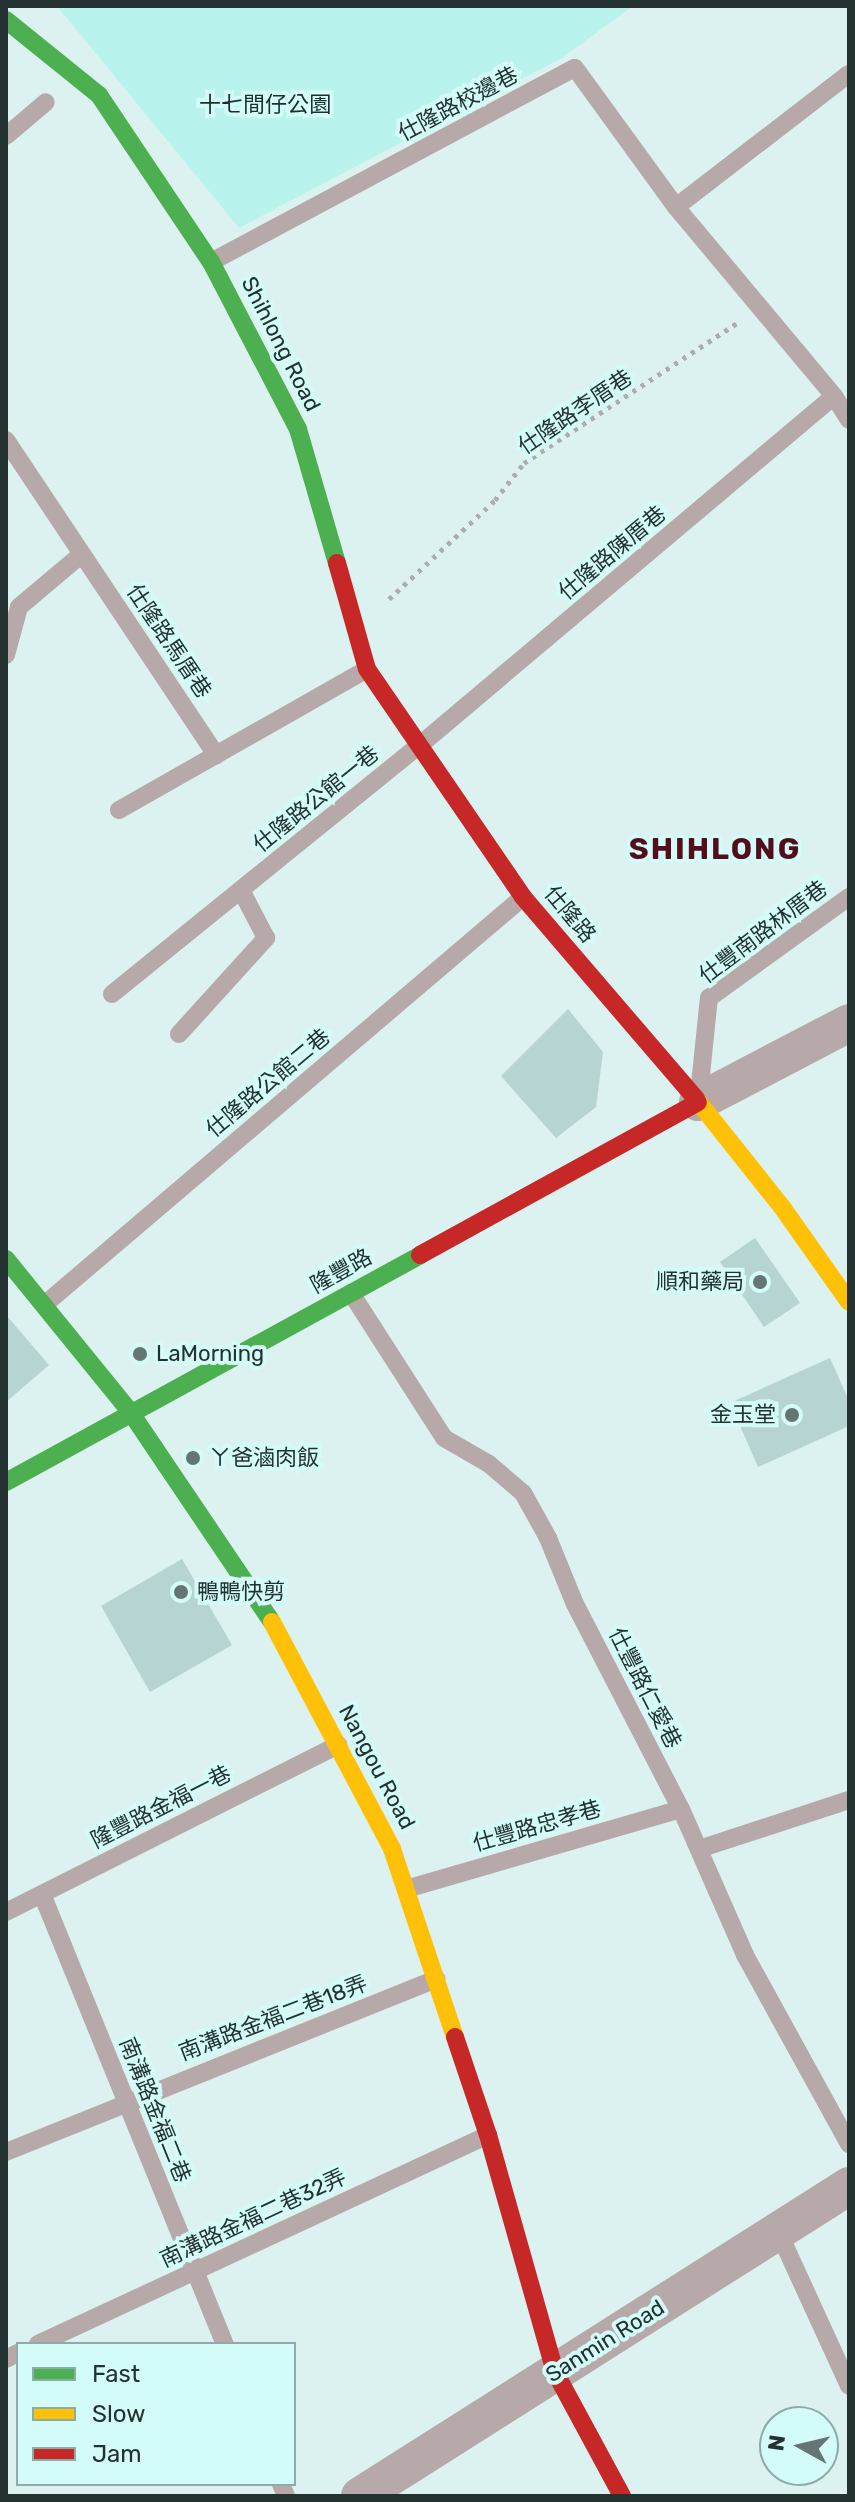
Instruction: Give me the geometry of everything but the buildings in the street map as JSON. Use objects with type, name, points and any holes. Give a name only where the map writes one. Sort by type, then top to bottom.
[{"type":"street","name":"Shihlong Road","points":[[6,20],[99,95],[211,262],[298,429],[367,669],[420,745]]},
{"type":"street","name":"仕隆路","points":[[420,745],[523,897],[698,1102],[782,1207],[849,1302]]},
{"type":"street","points":[[698,1102],[849,1023]]},
{"type":"street","name":"隆豐路","points":[[6,1482],[698,1102]]},
{"type":"street","name":"Nangou Road","points":[[6,1259],[131,1413],[284,1640],[392,1849],[488,2135],[555,2372],[622,2496]]},
{"type":"street","name":"Sanmin Road","points":[[360,2496],[849,2186]]},
{"type":"lane","name":"仕隆路校邊巷","points":[[211,262],[575,68],[676,207],[834,396],[849,420]]},
{"type":"lane","points":[[676,207],[849,74]]},
{"type":"lane","points":[[6,136],[46,102]]},
{"type":"lane","name":"仕隆路陳厝巷","points":[[420,745],[834,396]]},
{"type":"lane","name":"仕隆路馬厝巷","points":[[6,440],[216,755]]},
{"type":"lane","points":[[6,655],[19,607],[82,554]]},
{"type":"lane","points":[[119,810],[367,669]]},
{"type":"lane","name":"仕隆路公館一巷","points":[[112,994],[420,745]]},
{"type":"lane","points":[[179,1034],[266,938],[241,890]]},
{"type":"lane","name":"仕隆路公館二巷","points":[[44,1305],[523,897]]},
{"type":"lane","name":"仕豐南路林厝巷","points":[[698,1102],[709,998],[849,897]]},
{"type":"lane","name":"仕豐路仁愛巷","points":[[351,1293],[444,1438],[489,1464],[523,1493],[548,1538],[575,1604],[681,1809],[745,1955],[849,2144]]},
{"type":"lane","name":"隆豐路金福一巷","points":[[6,1912],[338,1745]]},
{"type":"lane","points":[[699,1849],[849,1800]]},
{"type":"lane","name":"仕豐路忠孝巷","points":[[406,1889],[681,1809]]},
{"type":"lane","name":"南溝路金福二巷","points":[[42,1894],[224,2342]]},
{"type":"lane","name":"南溝路金福二巷18弄","points":[[6,2152],[126,2101],[437,1979]]},
{"type":"lane","name":"南溝路金福二巷32弄","points":[[42,2342],[488,2135]]},
{"type":"lane","points":[[779,2233],[849,2386]]},
{"type":"path","name":"仕隆路李厝巷","points":[[356,630],[495,500],[524,463],[760,308]]},
{"type":"green space","name":"十七間仔公園","points":[[57,6],[633,6],[562,58],[239,228]]},
{"type":"traffic: fast","points":[[6,20],[99,95],[211,262],[298,429],[337,563]]},
{"type":"traffic: fast","points":[[6,1482],[420,1255]]},
{"type":"traffic: fast","points":[[6,1259],[131,1413],[272,1622]]},
{"type":"traffic: slow","points":[[696,1099],[782,1207],[849,1302]]},
{"type":"traffic: slow","points":[[272,1622],[392,1849],[455,2037]]},
{"type":"traffic: jam","points":[[337,563],[367,669],[523,897],[696,1099]]},
{"type":"traffic: jam","points":[[420,1255],[698,1102]]},
{"type":"traffic: jam","points":[[455,2037],[488,2135],[555,2372],[622,2496]]},
{"type":"place","name":"順和藥局","points":[[760,1282]]},
{"type":"place","name":"LaMorning","points":[[140,1354]]},
{"type":"place","name":"金玉堂","points":[[792,1415]]},
{"type":"place","name":"ㄚ爸滷肉飯","points":[[193,1458]]},
{"type":"place","name":"鴨鴨快剪","points":[[181,1592]]},
{"type":"district","name":"SHIHLONG","points":[[715,849]]}]
